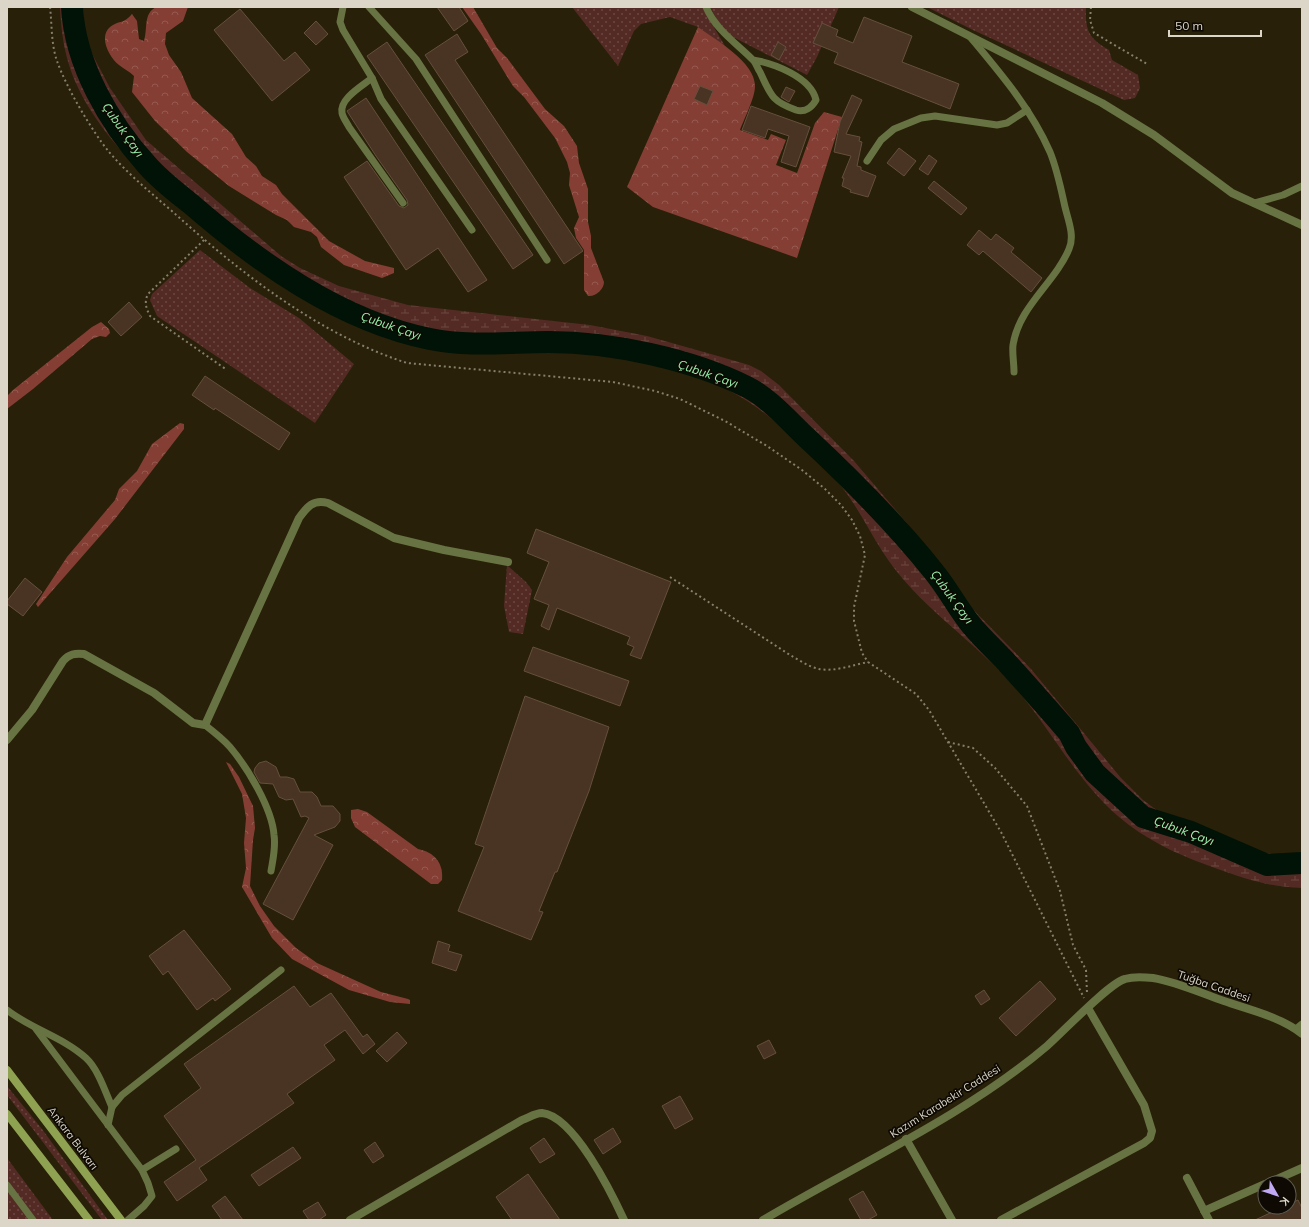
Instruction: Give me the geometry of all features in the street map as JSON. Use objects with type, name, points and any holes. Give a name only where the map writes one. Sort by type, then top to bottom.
[{"type":"main road","name":"Ankara Bulvarı","points":[[7,1070],[120,1220]]},
{"type":"main road","points":[[7,1114],[89,1220]]},
{"type":"street","points":[[912,7],[1102,103],[1154,135],[1232,193],[1302,225]]},
{"type":"street","points":[[7,740],[32,710],[63,661],[68,655],[77,653],[84,654],[154,693],[194,723],[204,725],[295,526],[306,507],[314,502],[320,501],[328,503],[378,531],[409,543],[508,562]]},
{"type":"street","name":"Tuğba Caddesi","points":[[1123,979],[1143,977],[1164,981],[1300,1029]]},
{"type":"street","name":"Kazım Karabekir Caddesi","points":[[764,1220],[906,1140],[1019,1069],[1123,979]]},
{"type":"street","points":[[1001,1220],[1144,1143],[1150,1138],[1152,1131],[1144,1105],[1088,1008]]},
{"type":"street","points":[[350,1220],[515,1124],[533,1115],[541,1113],[555,1118],[576,1138],[605,1181],[624,1220]]},
{"type":"street","points":[[906,1140],[952,1220]]},
{"type":"street","points":[[1286,1175],[1302,1168]]},
{"type":"street","points":[[1187,1178],[1209,1220]]},
{"type":"street","points":[[1204,1211],[1257,1188]]},
{"type":"lane","points":[[342,7],[340,22],[343,30],[372,78],[381,99],[393,119],[472,230]]},
{"type":"lane","points":[[369,7],[416,59],[548,260]]},
{"type":"lane","points":[[706,7],[714,22],[726,37],[754,60],[772,96],[779,103],[800,111],[808,109],[816,100],[815,95],[808,86],[794,75],[775,65],[754,60]]},
{"type":"lane","points":[[971,38],[1027,110],[1051,154],[1072,237],[1070,247],[1064,258],[1023,318],[1013,346],[1014,372]]},
{"type":"lane","points":[[372,78],[345,101],[342,108],[342,114],[349,127],[403,203]]},
{"type":"lane","points":[[867,162],[881,140],[894,129],[911,121],[935,116],[997,125],[1007,123],[1027,110]]},
{"type":"lane","points":[[1254,203],[1283,195],[1302,186]]},
{"type":"lane","points":[[204,725],[218,735],[238,757],[264,802],[274,833],[275,848],[271,871]]},
{"type":"lane","points":[[108,1125],[112,1107],[132,1086],[281,970]]},
{"type":"lane","points":[[7,1010],[36,1029],[64,1043],[87,1058],[101,1082],[112,1107]]},
{"type":"lane","points":[[36,1029],[142,1170],[152,1196],[144,1206],[128,1220]]},
{"type":"lane","points":[[142,1170],[176,1148]]},
{"type":"lane","points":[[7,1184],[33,1220]]},
{"type":"path","points":[[50,7],[54,50],[57,63],[65,80],[100,139],[116,160],[204,240],[256,282],[288,303],[337,332],[377,353],[414,364],[613,382],[655,391],[680,399],[725,421],[767,446],[825,489],[852,520],[860,536],[865,554],[854,606],[854,620],[862,653],[868,662],[916,694],[929,710],[1001,832],[1088,1008]]},
{"type":"path","points":[[1091,7],[1090,20],[1094,33],[1148,64]]},
{"type":"path","points":[[204,240],[148,294],[145,299],[146,309],[150,316],[227,370]]},
{"type":"path","points":[[670,577],[790,655],[809,665],[819,669],[830,669],[868,662]]},
{"type":"path","points":[[948,742],[973,748],[995,768],[1027,806],[1060,891],[1074,945],[1086,970],[1088,1008]]},
{"type":"green space","points":[[60,7],[83,7],[84,28],[88,46],[110,88],[146,140],[281,256],[300,268],[339,286],[408,305],[590,325],[647,336],[749,365],[761,371],[779,385],[854,461],[911,528],[962,598],[1031,669],[1121,778],[1143,800],[1162,814],[1183,826],[1223,841],[1265,853],[1287,856],[1302,856],[1302,888],[1258,882],[1192,859],[1149,839],[1111,810],[1080,775],[1039,718],[1010,682],[981,653],[935,612],[894,568],[880,548],[855,506],[831,474],[778,424],[737,395],[711,380],[694,373],[672,366],[626,357],[579,352],[442,348],[404,341],[374,329],[333,309],[284,281],[238,249],[193,215],[143,172],[109,137],[83,98],[76,84],[63,41]]},
{"type":"green space","points":[[156,7],[188,7],[183,21],[166,33],[165,44],[169,55],[181,72],[192,98],[232,134],[246,157],[256,166],[262,176],[276,185],[282,194],[329,241],[365,261],[394,268],[394,273],[382,278],[344,265],[321,247],[317,237],[311,232],[294,227],[287,220],[276,215],[229,186],[187,152],[155,121],[132,92],[134,76],[119,65],[111,56],[105,39],[108,29],[113,25],[124,21],[132,14],[137,21],[139,39],[144,41],[149,13]]},
{"type":"green space","points":[[462,7],[473,7],[497,48],[507,58],[545,109],[564,126],[577,146],[579,163],[588,189],[588,222],[591,236],[591,248],[604,282],[604,285],[597,294],[588,296],[584,290],[584,250],[576,238],[574,228],[579,217],[569,185],[570,173],[567,162],[555,138],[524,97],[513,86],[481,34]]},
{"type":"green space","points":[[572,7],[702,7],[725,46],[698,27],[670,17],[641,24],[634,31],[618,66]]},
{"type":"green space","points":[[710,7],[839,7],[817,57],[807,75],[731,36],[720,25]]},
{"type":"green space","points":[[927,7],[1086,7],[1086,22],[1090,33],[1097,42],[1109,50],[1112,60],[1138,75],[1140,88],[1135,98],[1124,100]]},
{"type":"green space","points":[[698,27],[733,52],[749,68],[753,77],[755,91],[740,130],[768,140],[771,134],[786,140],[776,165],[797,173],[815,123],[824,112],[842,117],[797,258],[653,207],[627,187]]},
{"type":"green space","points":[[200,250],[250,288],[299,318],[354,364],[315,423],[157,316],[150,300],[152,294]]},
{"type":"green space","points":[[101,322],[109,329],[110,333],[106,337],[100,336],[92,339],[7,409],[7,396],[13,390],[92,327]]},
{"type":"green space","points":[[180,423],[184,424],[184,429],[115,519],[38,607],[36,604],[67,557],[115,500],[119,489],[137,471],[152,444]]},
{"type":"green space","points":[[507,565],[526,582],[532,590],[523,634],[509,632],[504,606]]},
{"type":"green space","points":[[226,762],[230,764],[239,777],[253,806],[255,828],[250,886],[260,906],[274,926],[296,948],[317,963],[381,992],[408,999],[410,1000],[410,1004],[390,1002],[349,990],[292,959],[272,938],[242,887],[246,868],[244,843],[246,818],[242,794]]},
{"type":"green space","points":[[358,809],[367,812],[418,849],[424,850],[437,859],[441,868],[442,880],[438,884],[431,884],[355,827],[351,818],[351,810]]},
{"type":"green space","points":[[7,1086],[42,1129],[108,1220],[102,1220],[7,1095]]},
{"type":"green space","points":[[7,1158],[10,1162],[53,1220],[7,1220]]},
{"type":"building","points":[[437,7],[459,7],[468,21],[454,31]]},
{"type":"building","points":[[240,9],[284,61],[295,52],[310,70],[272,101],[214,30]]},
{"type":"building","points":[[864,17],[912,36],[902,62],[959,84],[950,109],[834,63],[838,53],[813,43],[822,23],[838,30],[836,36],[853,43]]},
{"type":"building","points":[[316,21],[328,34],[316,45],[304,33]]},
{"type":"building","points":[[457,34],[468,52],[455,60],[583,251],[564,264],[425,55]]},
{"type":"building","points":[[387,42],[533,255],[513,269],[367,56]]},
{"type":"building","points":[[778,42],[786,47],[779,60],[771,55]]},
{"type":"building","points":[[700,86],[713,91],[707,105],[694,99]]},
{"type":"building","points":[[786,87],[795,91],[789,102],[781,97]]},
{"type":"building","points":[[852,95],[862,100],[846,134],[860,137],[859,141],[862,142],[857,166],[861,167],[861,170],[876,176],[868,197],[850,192],[851,190],[842,186],[844,178],[842,178],[851,156],[834,152],[840,122]]},
{"type":"building","points":[[366,98],[487,280],[468,292],[438,248],[406,270],[344,177],[367,161],[399,206],[404,208],[408,205],[407,200],[347,111]]},
{"type":"building","points":[[751,106],[810,127],[796,167],[781,162],[789,136],[768,129],[765,138],[742,130]]},
{"type":"building","points":[[899,148],[916,161],[904,176],[887,163]]},
{"type":"building","points":[[929,155],[937,161],[928,175],[919,169]]},
{"type":"building","points":[[934,181],[967,208],[961,215],[928,188]]},
{"type":"building","points":[[979,230],[991,240],[996,234],[1014,248],[1011,252],[1042,278],[1031,292],[983,251],[979,255],[967,245]]},
{"type":"building","points":[[129,302],[142,317],[121,336],[108,322]]},
{"type":"building","points":[[205,376],[290,433],[279,450],[215,408],[214,410],[192,395]]},
{"type":"building","points":[[536,529],[671,582],[641,659],[630,655],[634,647],[627,644],[630,637],[557,608],[549,630],[541,626],[549,605],[534,599],[549,562],[527,553]]},
{"type":"building","points":[[25,578],[42,592],[23,616],[7,604],[7,601]]},
{"type":"building","points":[[533,647],[629,681],[620,706],[524,671]]},
{"type":"building","points":[[525,696],[609,727],[589,791],[557,872],[555,872],[539,911],[543,912],[531,940],[458,911],[484,847],[475,844]]},
{"type":"building","points":[[266,761],[276,767],[280,777],[294,779],[300,792],[312,792],[317,797],[321,806],[333,806],[340,814],[340,821],[335,827],[314,835],[333,845],[293,920],[263,904],[309,818],[305,816],[301,817],[293,799],[286,800],[279,797],[273,784],[260,783],[254,772],[255,768],[259,763]]},
{"type":"building","points":[[184,930],[231,989],[215,1001],[213,998],[197,1010],[168,971],[163,975],[149,956]]},
{"type":"building","points":[[438,941],[450,945],[448,951],[462,955],[456,971],[432,963]]},
{"type":"building","points":[[1040,981],[1056,999],[1016,1036],[999,1018]]},
{"type":"building","points":[[294,986],[310,1007],[331,993],[363,1037],[367,1034],[375,1044],[363,1054],[345,1030],[324,1045],[335,1060],[287,1094],[294,1103],[199,1168],[207,1180],[177,1201],[164,1182],[196,1160],[164,1116],[201,1088],[184,1064]]},
{"type":"building","points":[[984,990],[990,999],[981,1005],[975,996]]},
{"type":"building","points":[[397,1032],[407,1043],[387,1062],[376,1051]]},
{"type":"building","points":[[769,1040],[776,1053],[764,1059],[757,1046]]},
{"type":"building","points":[[680,1096],[693,1119],[675,1129],[662,1106]]},
{"type":"building","points":[[613,1128],[621,1142],[603,1154],[594,1140]]},
{"type":"building","points":[[544,1138],[555,1154],[540,1163],[530,1148]]},
{"type":"building","points":[[375,1142],[384,1156],[373,1163],[364,1150]]},
{"type":"building","points":[[293,1147],[301,1158],[259,1186],[251,1175]]},
{"type":"building","points":[[528,1174],[560,1220],[512,1220],[496,1197]]},
{"type":"building","points":[[863,1191],[877,1215],[868,1220],[861,1220],[849,1199]]},
{"type":"building","points":[[225,1196],[243,1220],[222,1220],[212,1206]]},
{"type":"building","points":[[1297,1200],[1302,1208],[1302,1220],[1255,1220],[1266,1215],[1297,1215]]},
{"type":"building","points":[[318,1202],[326,1215],[319,1220],[309,1220],[303,1211]]},
{"type":"waterway","name":"Çubuk Çayı","points":[[72,7],[80,50],[96,92],[107,112],[133,148],[168,186],[217,226],[273,268],[333,304],[365,319],[430,339],[460,343],[490,344],[549,342],[573,343],[624,349],[676,360],[701,368],[755,391],[786,417],[857,486],[889,520],[939,579],[972,626],[1069,733],[1076,747],[1095,773],[1143,817],[1191,832],[1267,865],[1302,863]]}]
